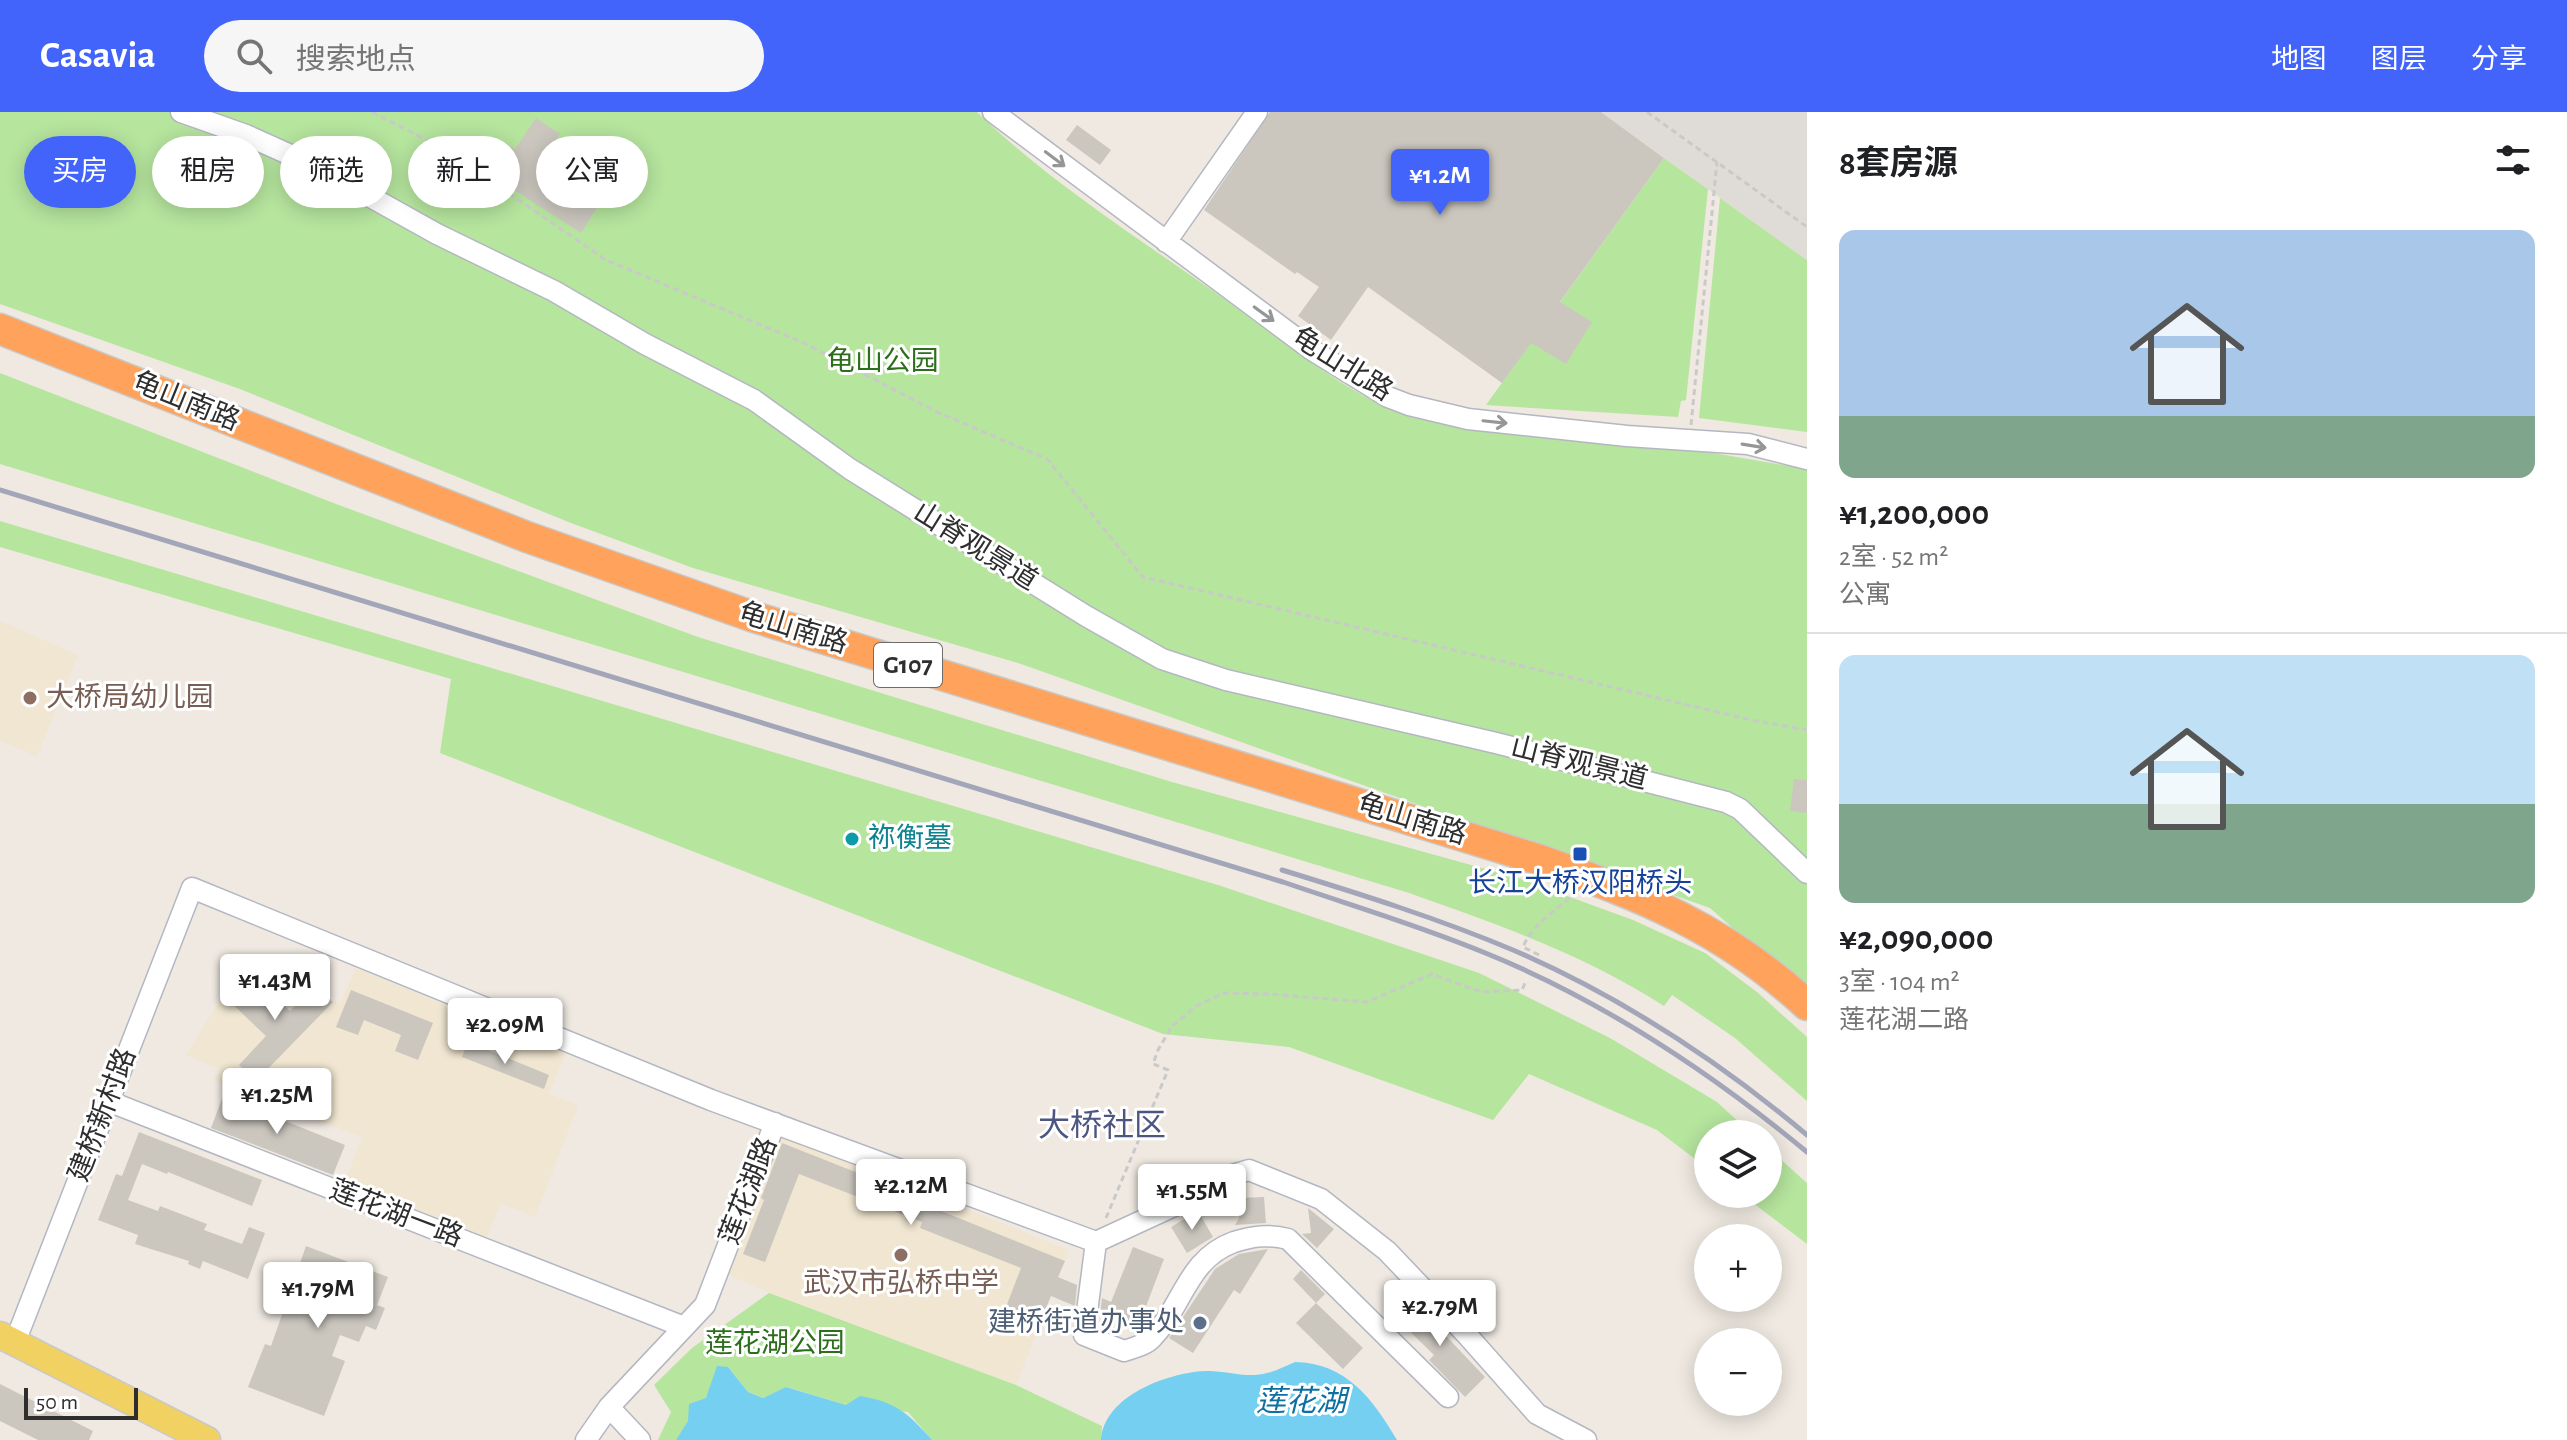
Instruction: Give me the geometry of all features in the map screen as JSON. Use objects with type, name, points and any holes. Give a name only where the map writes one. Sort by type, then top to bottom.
[{"type":"highway","name":"龟山南路","points":[[0,329],[627,575],[768,622],[1537,859],[1616,887],[1725,940],[1758,962],[1807,1005]]},
{"type":"highway","name":"龟山南路","points":[[0,348],[646,601],[901,683],[1522,863],[1595,890],[1667,922],[1728,955],[1807,1019]]},
{"type":"main road","points":[[5,1343],[173,1440]]},
{"type":"main road","points":[[5,1343],[207,1440]]},
{"type":"street","name":"山脊观景道","points":[[181,112],[246,135],[315,166],[437,234],[554,291],[645,344],[754,400],[850,469],[1086,616],[1162,659],[1226,680],[1496,743],[1726,802],[1740,809],[1799,862],[1807,873]]},
{"type":"street","name":"龟山北路","points":[[993,112],[1312,350],[1357,380],[1409,405],[1468,419],[1627,436],[1748,444],[1807,459]]},
{"type":"street","points":[[1166,242],[1257,112]]},
{"type":"street","name":"建桥新村路","points":[[5,1343],[108,1101],[192,888],[711,1100],[775,1123]]},
{"type":"street","name":"莲花湖一路","points":[[108,1101],[684,1327]]},
{"type":"street","name":"莲花湖路","points":[[586,1440],[609,1407],[705,1305],[775,1123],[1096,1242]]},
{"type":"street","points":[[1448,1397],[1288,1239],[1271,1234],[1217,1248],[1202,1261],[1151,1341],[1124,1351],[1084,1335],[1096,1242],[1174,1206],[1229,1176],[1249,1170],[1321,1199],[1387,1251],[1537,1414],[1586,1440]]},
{"type":"street","points":[[609,1407],[640,1440]]},
{"type":"path","points":[[372,112],[446,150],[606,260],[804,343],[937,412],[1047,459],[1143,577],[1752,720],[1807,730]]},
{"type":"path","points":[[1647,112],[1807,227]]},
{"type":"path","points":[[1689,440],[1717,162]]},
{"type":"path","points":[[1539,955],[1523,947],[1540,922],[1574,894],[1595,890]]},
{"type":"path","points":[[1096,1242],[1168,1070],[1153,1064],[1158,1050],[1172,1026],[1198,1005],[1224,993],[1367,1002],[1432,974],[1481,992],[1522,990],[1525,983]]},
{"type":"shaded area","points":[[1601,112],[1807,112],[1807,260],[1677,167]]},
{"type":"shaded area","name":"大桥局幼儿园","points":[[0,621],[78,655],[37,756],[0,741]]},
{"type":"shaded area","points":[[243,963],[340,1004],[356,968],[565,1054],[549,1094],[578,1105],[535,1217],[501,1203],[485,1241],[344,1186],[362,1137],[214,1081],[220,1069],[186,1055]]},
{"type":"shaded area","name":"武汉市弘桥中学","points":[[780,1135],[1069,1250],[1016,1385],[769,1293],[729,1275]]},
{"type":"green space","name":"龟山公园","points":[[0,112],[977,112],[1033,161],[1093,207],[1315,365],[1388,408],[1420,419],[1465,428],[1696,450],[1807,469],[1807,994],[1710,908],[1021,664],[693,568],[571,523],[240,389],[0,304]]},
{"type":"green space","points":[[1664,158],[1708,189],[1686,400],[1681,401],[1678,417],[1486,405]]},
{"type":"green space","points":[[1720,198],[1807,260],[1807,432],[1699,418]]},
{"type":"green space","points":[[0,373],[336,504],[698,637],[1172,782],[1518,878],[1633,920],[1705,953],[1757,992],[1807,1037],[1807,1101],[1735,1038],[1672,995],[1664,1006],[1572,956],[1409,893],[0,464]]},
{"type":"green space","points":[[0,521],[1218,885],[1479,973],[1610,1038],[1717,1102],[1737,1120],[1694,1120],[1694,1158],[1657,1130],[1529,1074],[1493,1120],[1289,1047],[1163,1034],[440,753],[451,679],[0,547]]},
{"type":"green space","points":[[1782,1161],[1807,1183],[1807,1244],[1759,1208],[1782,1208]]},
{"type":"green space","name":"莲花湖公园","points":[[769,1293],[1016,1385],[1102,1426],[1101,1440],[932,1440],[908,1412],[846,1405],[787,1387],[763,1398],[748,1392],[728,1367],[676,1440],[658,1440],[671,1412],[654,1385],[692,1348]]},
{"type":"water","name":"莲花湖","points":[[1295,1362],[1313,1364],[1343,1376],[1368,1398],[1397,1440],[1101,1440],[1105,1424],[1113,1411],[1125,1399],[1156,1382],[1205,1371],[1259,1375]]},
{"type":"water","points":[[717,1366],[728,1367],[748,1392],[763,1398],[786,1387],[846,1405],[860,1396],[892,1405],[932,1440],[676,1440],[688,1421],[689,1404],[706,1398]]},
{"type":"building","points":[[1270,112],[1601,112],[1664,158],[1560,302],[1592,322],[1566,364],[1531,343],[1502,383],[1368,287],[1331,340],[1298,316],[1319,287],[1297,272],[1295,274],[1204,210]]},
{"type":"building","points":[[536,118],[560,134],[536,136],[536,204],[520,194],[520,142]]},
{"type":"building","points":[[1077,125],[1111,150],[1100,165],[1066,140]]},
{"type":"building","points":[[542,208],[597,208],[581,233]]},
{"type":"building","points":[[1794,779],[1807,780],[1807,813],[1790,811]]},
{"type":"building","points":[[252,976],[290,1011],[315,985],[333,1002],[256,1081],[239,1065],[266,1036],[228,1000]]},
{"type":"building","points":[[351,990],[433,1023],[418,1060],[395,1051],[401,1035],[364,1020],[358,1035],[336,1027]]},
{"type":"building","points":[[468,1042],[549,1075],[544,1089],[462,1057]]},
{"type":"building","points":[[223,1096],[345,1145],[333,1175],[211,1128]]},
{"type":"building","points":[[139,1132],[262,1180],[252,1206],[142,1164],[128,1200],[158,1211],[160,1206],[207,1224],[204,1230],[242,1244],[249,1227],[265,1233],[248,1279],[203,1261],[200,1269],[188,1264],[189,1261],[135,1244],[138,1235],[98,1220],[116,1174],[122,1176]]},
{"type":"building","points":[[782,1143],[911,1194],[909,1198],[1065,1261],[1058,1277],[1077,1285],[1075,1306],[1051,1296],[1041,1320],[1006,1307],[1021,1268],[920,1228],[922,1222],[799,1174],[765,1262],[743,1254]]},
{"type":"building","points":[[1264,1197],[1266,1223],[1235,1225],[1239,1218],[1238,1198]]},
{"type":"building","points":[[1308,1208],[1334,1229],[1317,1248],[1302,1234],[1311,1233]]},
{"type":"building","points":[[1198,1211],[1213,1237],[1187,1253],[1171,1227]]},
{"type":"building","points":[[306,1246],[388,1277],[377,1305],[385,1308],[376,1330],[366,1326],[359,1342],[340,1335],[332,1356],[345,1361],[324,1416],[248,1387],[265,1344],[271,1346]]},
{"type":"building","points":[[1133,1247],[1164,1259],[1137,1330],[1100,1316],[1102,1298],[1111,1302]]},
{"type":"building","points":[[1268,1249],[1240,1294],[1234,1290],[1193,1353],[1169,1338],[1215,1269],[1239,1254]]},
{"type":"building","points":[[1301,1270],[1325,1294],[1316,1303],[1293,1279]]},
{"type":"building","points":[[1409,1297],[1485,1377],[1465,1397],[1429,1360],[1434,1355],[1392,1314]]},
{"type":"building","points":[[1316,1303],[1363,1348],[1343,1369],[1296,1323]]},
{"type":"building","points":[[0,1384],[93,1431],[89,1440],[38,1440],[0,1421]]},
{"type":"railway","points":[[0,490],[1283,882],[1434,933],[1527,971],[1612,1015],[1732,1093],[1807,1152]]},
{"type":"railway","points":[[1282,870],[1456,927],[1552,968],[1667,1032],[1739,1081],[1807,1135]]},
{"type":"place","name":"大桥局幼儿园","points":[[30,698]]},
{"type":"place","name":"祢衡墓","points":[[852,839]]},
{"type":"place","name":"长江大桥汉阳桥头","points":[[1580,854]]},
{"type":"place","name":"武汉市弘桥中学","points":[[901,1255]]},
{"type":"place","name":"建桥街道办事处","points":[[1200,1323]]},
{"type":"district","name":"大桥社区","points":[[1102,1126]]}]
